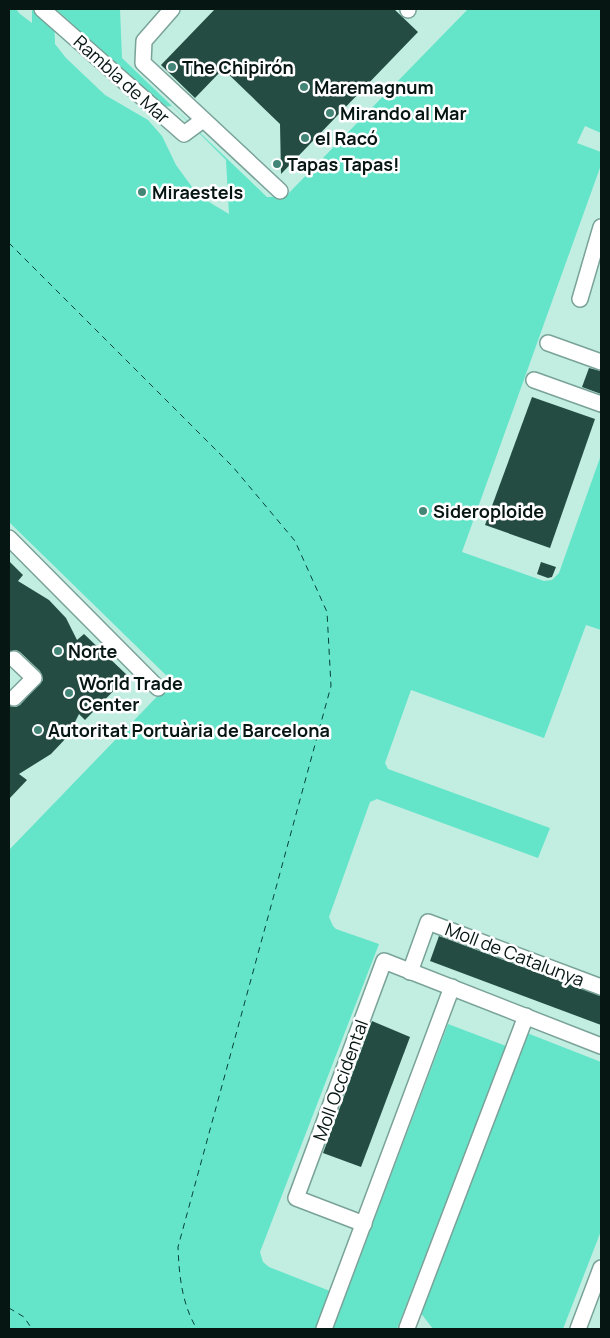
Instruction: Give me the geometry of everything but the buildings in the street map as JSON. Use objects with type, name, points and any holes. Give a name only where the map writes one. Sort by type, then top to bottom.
[{"type":"street","name":"Rambla de Mar","points":[[42,9],[184,134],[203,120]]},
{"type":"street","name":"Rambla de Mar","points":[[172,9],[144,41],[143,63],[280,191]]},
{"type":"street","points":[[580,299],[601,227]]},
{"type":"street","points":[[548,343],[601,362]]},
{"type":"street","points":[[534,380],[601,404]]},
{"type":"street","points":[[9,538],[158,688]]},
{"type":"street","points":[[14,658],[34,678],[14,698]]},
{"type":"street","name":"Moll de Catalunya","points":[[410,972],[428,922],[601,987]]},
{"type":"street","name":"Moll Occidental","points":[[364,1224],[296,1198],[384,962],[410,972]]},
{"type":"street","points":[[410,972],[601,1046]]},
{"type":"street","points":[[324,1329],[452,987]]},
{"type":"street","points":[[407,1328],[526,1016]]},
{"type":"street","points":[[578,1329],[601,1268]]},
{"type":"shaded area","points":[[9,9],[120,9],[122,58],[267,197],[285,197],[468,9],[601,9],[601,133],[585,126],[577,143],[601,152],[601,165],[462,552],[544,581],[552,580],[559,573],[601,455],[601,630],[586,625],[544,738],[411,690],[385,763],[388,769],[550,828],[538,858],[377,799],[370,802],[329,917],[336,929],[379,944],[260,1252],[263,1262],[269,1267],[330,1291],[316,1329],[9,1329],[9,850],[172,681],[9,522]]},
{"type":"shaded area","points":[[448,1024],[506,1046],[397,1329],[333,1329]]},
{"type":"shaded area","points":[[527,1033],[601,1062],[601,1231],[563,1329],[433,1329],[420,1312]]},
{"type":"pier","points":[[16,9],[32,9],[32,23],[20,14]]},
{"type":"pier","points":[[58,11],[163,107],[172,106],[226,160],[229,214],[204,199],[192,187],[176,165],[162,136],[148,120],[105,95],[66,58],[55,44],[54,15]]},
{"type":"ferry route","points":[[9,243],[233,467],[295,541],[327,612],[331,686],[178,1247],[182,1290],[188,1310],[197,1329]]},
{"type":"ferry route","points":[[9,1308],[24,1317],[32,1329]]},
{"type":"place","name":"The Chipirón","points":[[172,67]]},
{"type":"place","name":"Maremagnum","points":[[304,87]]},
{"type":"place","name":"Mirando al Mar","points":[[330,113]]},
{"type":"place","name":"el Racó","points":[[305,138]]},
{"type":"place","name":"Tapas Tapas!","points":[[277,164]]},
{"type":"place","name":"Miraestels","points":[[142,192]]},
{"type":"place","name":"Sideroploide","points":[[423,511]]},
{"type":"place","name":"Norte","points":[[58,651]]},
{"type":"place","name":"World Trade Center","points":[[69,693]]},
{"type":"place","name":"Autoritat Portuària de Barcelona","points":[[38,730]]}]
